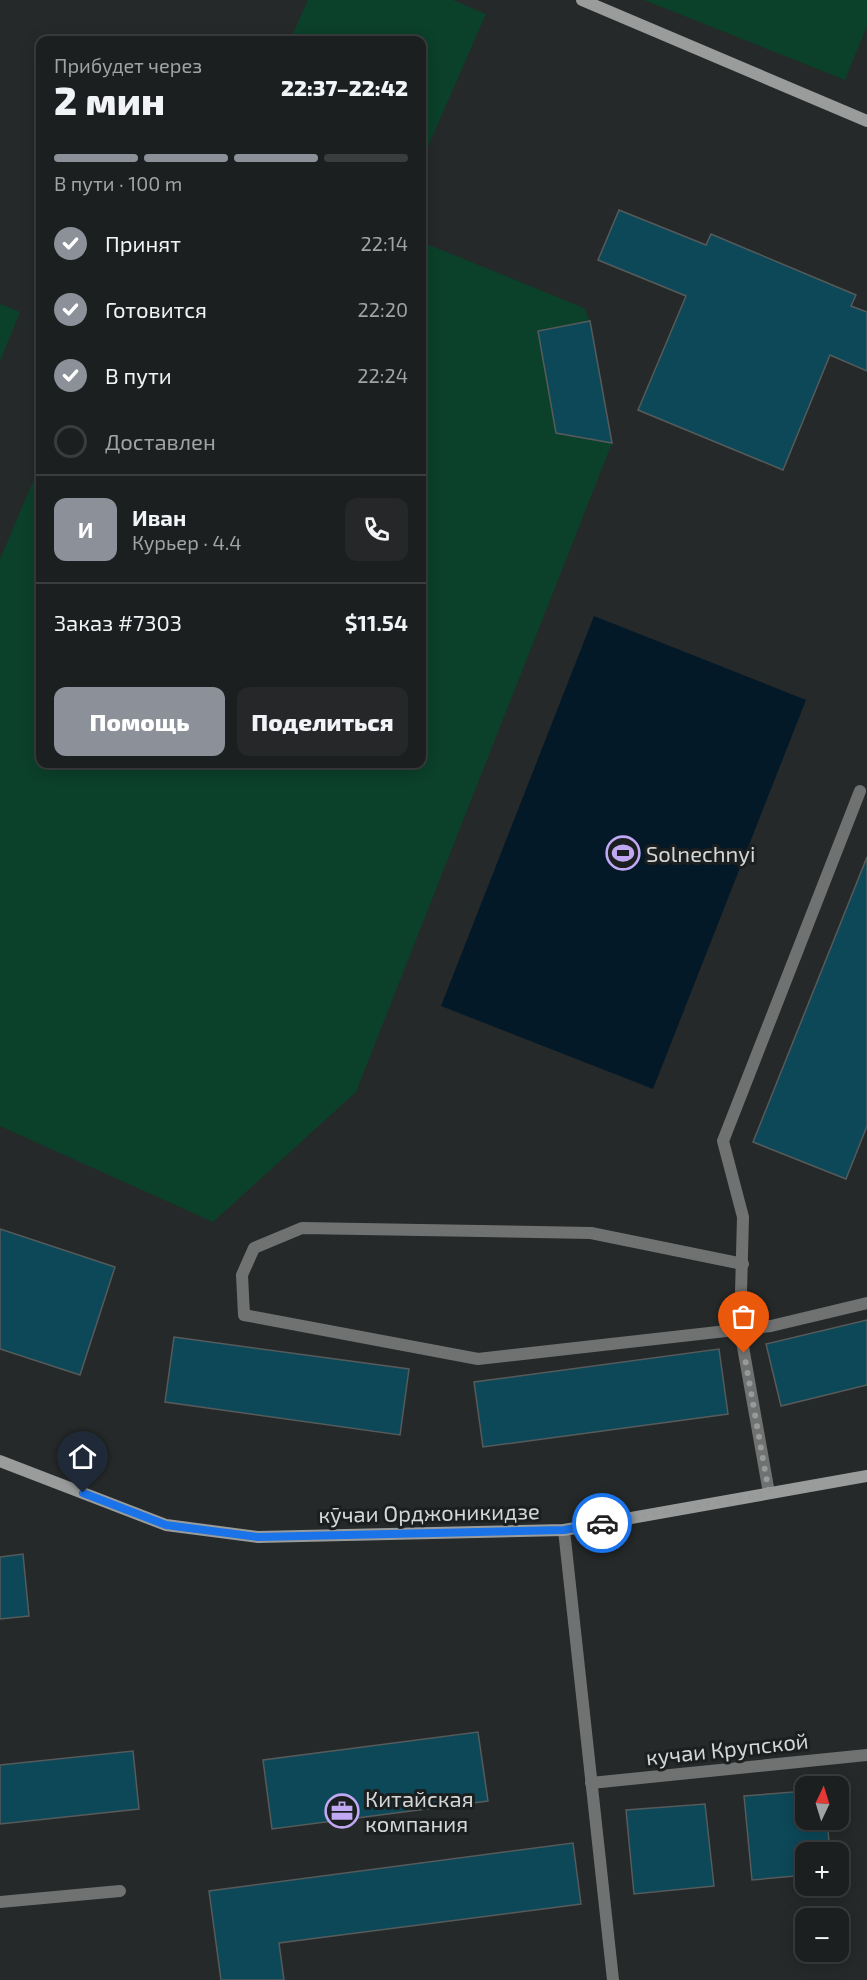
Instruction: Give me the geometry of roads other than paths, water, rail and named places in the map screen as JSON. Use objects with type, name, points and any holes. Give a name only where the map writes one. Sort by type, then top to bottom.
[{"type":"street","points":[[582,0],[867,122]]},
{"type":"street","points":[[769,1493],[740,1330],[743,1217],[723,1141],[860,791]]},
{"type":"street","points":[[743,1264],[591,1233],[302,1228],[254,1248],[242,1275],[244,1316],[478,1359],[771,1326],[867,1303]]},
{"type":"street","name":"кӯчаи Орджоникидзе","points":[[0,1461],[166,1525],[258,1537],[564,1530],[867,1476]]},
{"type":"street","points":[[564,1530],[612,1980]]},
{"type":"street","name":"кучаи Крупской","points":[[591,1783],[867,1755]]},
{"type":"street","points":[[0,1902],[120,1892]]},
{"type":"water","name":"Solnechnyi","points":[[594,616],[806,700],[653,1089],[441,1006]]},
{"type":"place","name":"Solnechnyi","points":[[623,853]]},
{"type":"place","name":"Китайская компания","points":[[342,1811]]}]
